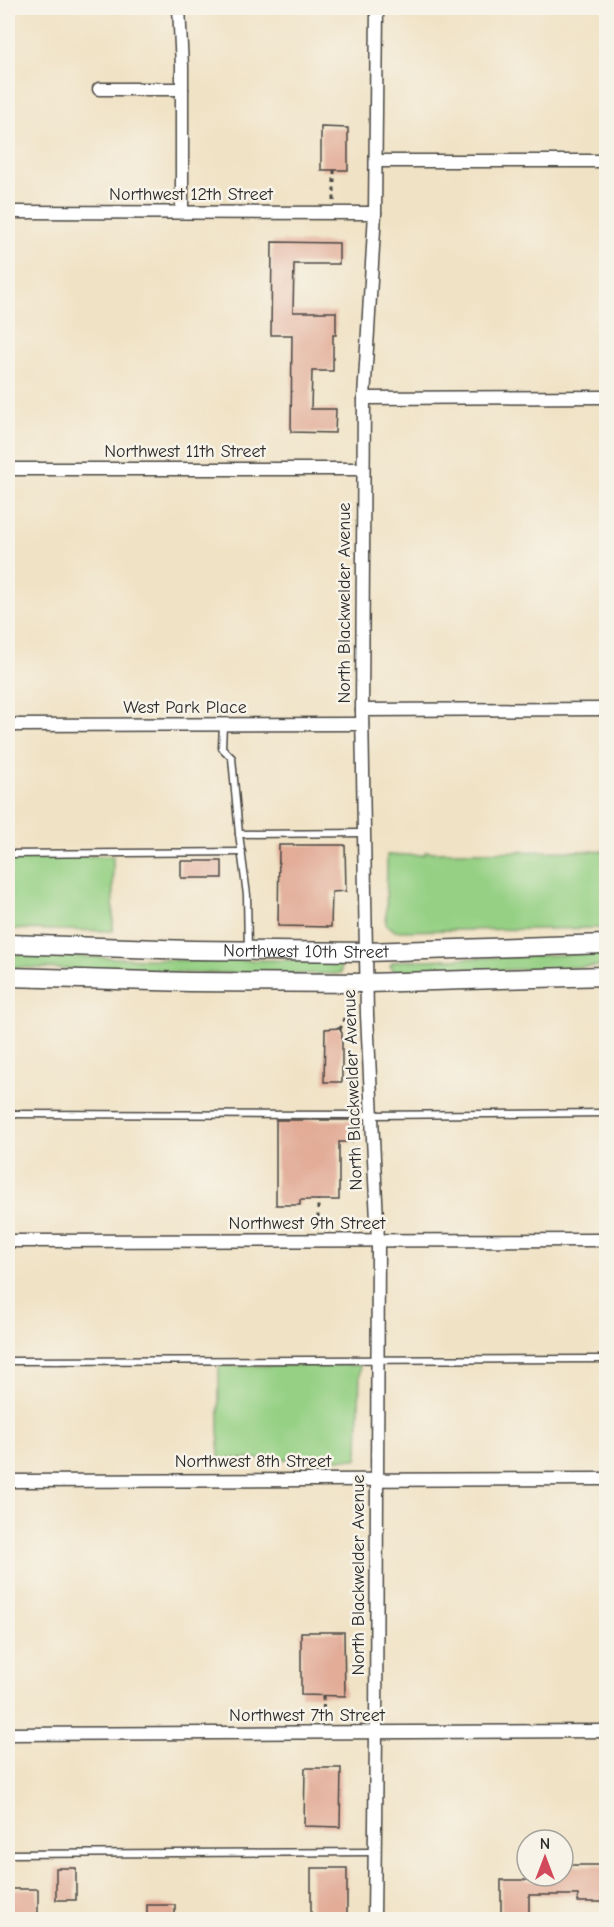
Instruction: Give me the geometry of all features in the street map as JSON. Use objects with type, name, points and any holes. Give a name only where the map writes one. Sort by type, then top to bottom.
[{"type":"main road","name":"Northwest 10th Street","points":[[8,944],[366,952],[606,944]]},
{"type":"main road","name":"Northwest 10th Street","points":[[8,977],[190,982],[367,983],[606,976]]},
{"type":"street","points":[[179,8],[182,89],[182,212]]},
{"type":"street","name":"North Blackwelder Avenue","points":[[374,1920],[378,1241],[366,952],[362,710],[364,398],[375,213],[377,8]]},
{"type":"street","points":[[99,89],[182,89]]},
{"type":"street","points":[[376,161],[606,161]]},
{"type":"street","name":"Northwest 12th Street","points":[[8,212],[375,213]]},
{"type":"street","points":[[364,398],[606,397]]},
{"type":"street","name":"Northwest 11th Street","points":[[8,469],[363,469]]},
{"type":"street","points":[[362,710],[606,709]]},
{"type":"street","name":"West Park Place","points":[[8,725],[362,724]]},
{"type":"street","name":"Northwest 9th Street","points":[[8,1241],[606,1240]]},
{"type":"street","name":"Northwest 8th Street","points":[[8,1481],[606,1479]]},
{"type":"street","name":"Northwest 7th Street","points":[[8,1734],[606,1731]]},
{"type":"lane","points":[[223,724],[222,748],[232,758],[239,834],[248,895],[248,951]]},
{"type":"lane","points":[[239,834],[364,833]]},
{"type":"lane","points":[[8,854],[242,852]]},
{"type":"lane","points":[[8,1114],[606,1113]]},
{"type":"lane","points":[[8,1360],[606,1359]]},
{"type":"lane","points":[[8,1854],[374,1852]]},
{"type":"path","points":[[333,213],[334,170]]},
{"type":"path","points":[[340,1030],[344,1018]]},
{"type":"path","points":[[351,1132],[359,1132]]},
{"type":"path","points":[[318,1200],[318,1220]]},
{"type":"path","points":[[323,1696],[324,1733]]},
{"type":"green space","points":[[606,851],[606,928],[395,931],[386,924],[387,855],[424,855],[425,852]]},
{"type":"green space","points":[[8,856],[113,856],[113,931],[8,929]]},
{"type":"green space","points":[[606,953],[606,966],[397,974],[390,966],[397,961]]},
{"type":"green space","points":[[8,954],[178,960],[335,960],[340,963],[341,973],[187,973],[8,967]]},
{"type":"green space","points":[[360,1365],[358,1459],[219,1459],[219,1366]]},
{"type":"building","points":[[321,127],[348,128],[348,170],[321,170]]},
{"type":"building","points":[[272,242],[339,243],[339,264],[294,264],[293,312],[336,312],[336,335],[333,335],[333,371],[312,371],[311,409],[336,409],[335,433],[291,432],[292,335],[271,335]]},
{"type":"building","points":[[279,845],[345,845],[346,891],[332,892],[331,927],[278,926]]},
{"type":"building","points":[[181,861],[222,861],[222,878],[181,878]]},
{"type":"building","points":[[339,1028],[342,1033],[342,1082],[324,1082],[325,1029]]},
{"type":"building","points":[[276,1120],[351,1120],[352,1142],[339,1142],[339,1200],[300,1200],[300,1205],[276,1205]]},
{"type":"building","points":[[301,1632],[344,1632],[345,1696],[301,1695]]},
{"type":"building","points":[[305,1768],[341,1768],[340,1827],[304,1826]]},
{"type":"building","points":[[575,1865],[606,1865],[606,1902],[578,1902],[578,1895],[529,1895],[529,1916],[501,1916],[501,1880],[515,1880],[515,1888],[575,1888]]},
{"type":"building","points":[[56,1868],[76,1868],[76,1900],[56,1900]]},
{"type":"building","points":[[311,1868],[347,1868],[347,1920],[311,1920]]},
{"type":"building","points":[[8,1889],[38,1889],[38,1920],[8,1920]]},
{"type":"building","points":[[147,1905],[175,1905],[175,1920],[147,1920]]}]
